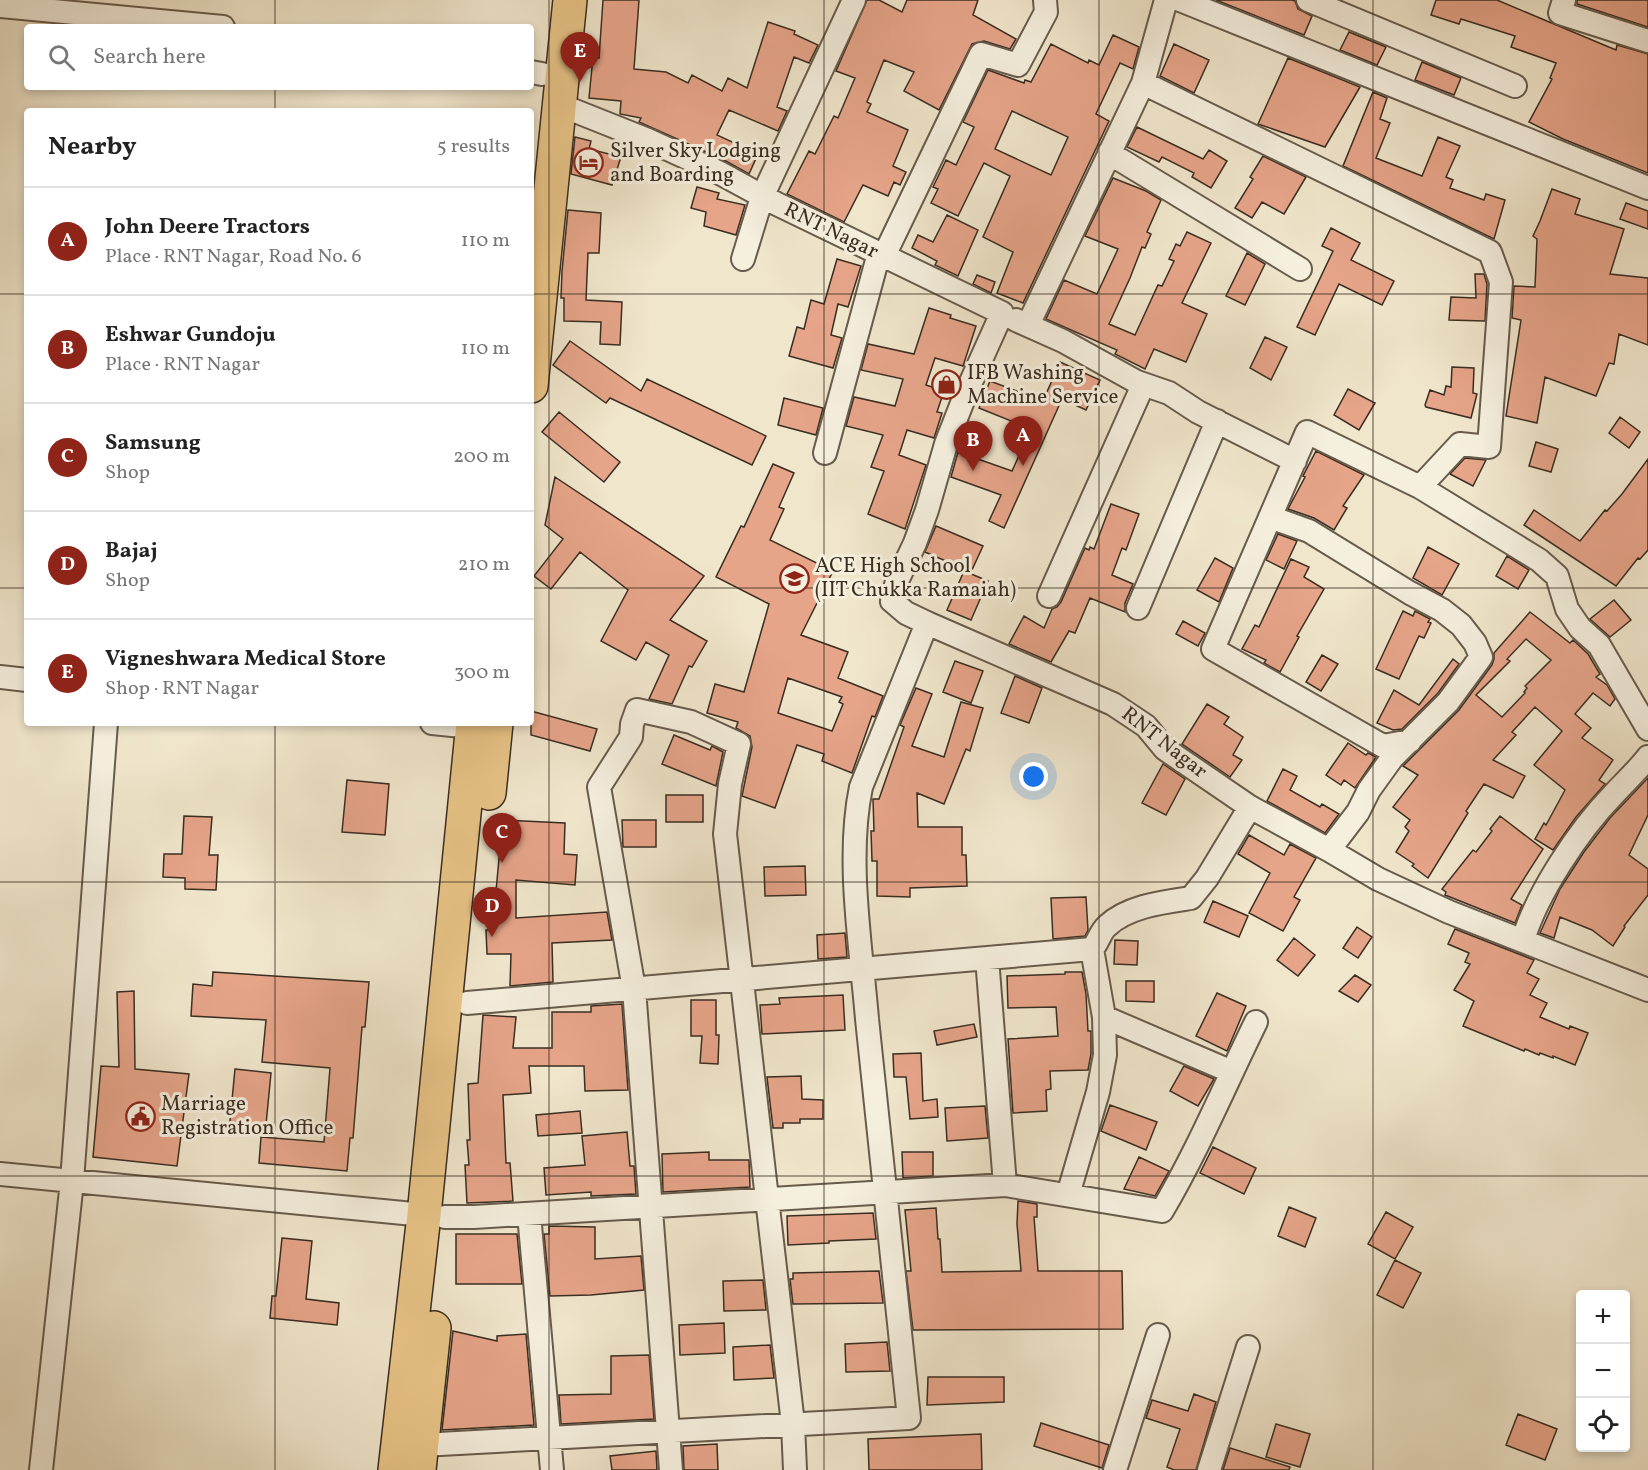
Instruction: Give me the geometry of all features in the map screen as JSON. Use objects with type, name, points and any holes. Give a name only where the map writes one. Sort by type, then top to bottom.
[{"type":"highway","points":[[534,126],[537,73],[549,0]]},
{"type":"highway","points":[[534,357],[570,0]]},
{"type":"highway","points":[[395,1470],[466,1004],[480,726]]},
{"type":"highway","points":[[421,1457],[434,1216],[480,726]]},
{"type":"street","points":[[743,259],[762,196],[854,0]]},
{"type":"street","points":[[1028,325],[1143,83],[1166,0]]},
{"type":"street","points":[[1180,0],[1648,188]]},
{"type":"street","points":[[1308,0],[1515,86]]},
{"type":"street","points":[[1564,0],[1560,13],[1648,41]]},
{"type":"street","points":[[0,6],[191,24]]},
{"type":"street","points":[[825,453],[881,255],[981,54],[1018,65],[1045,6]]},
{"type":"street","points":[[1143,83],[1490,252],[1501,282],[1489,447],[1460,444],[1420,487]]},
{"type":"street","name":"RNT Nagar","points":[[560,105],[658,144],[718,172],[881,255],[1063,341],[1143,385],[1169,393],[1198,412],[1294,461]]},
{"type":"street","points":[[1109,153],[1300,270]]},
{"type":"street","name":"RNT Nagar","points":[[1002,313],[946,444],[915,543],[892,594],[892,601],[927,623],[1113,704],[1146,726],[1165,749],[1250,807],[1378,879],[1449,912],[1648,990]]},
{"type":"street","points":[[1049,596],[1143,385]]},
{"type":"street","points":[[1138,608],[1217,421]]},
{"type":"street","points":[[1410,741],[1383,746],[1213,649],[1307,432],[1420,487],[1539,560],[1557,576],[1567,609],[1580,628],[1599,645],[1648,729]]},
{"type":"street","points":[[1270,517],[1309,531],[1442,610],[1461,625],[1481,657],[1448,702],[1392,759],[1369,790],[1358,812],[1329,850]]},
{"type":"street","points":[[421,1457],[550,1438],[909,1418],[883,1192],[863,969],[857,896],[856,812],[861,787],[927,623]]},
{"type":"street","points":[[0,677],[24,680]]},
{"type":"street","points":[[671,1470],[634,989],[599,787],[631,737],[632,724],[637,710],[691,722],[739,744],[730,784],[725,834],[793,1424],[795,1470]]},
{"type":"street","points":[[41,1470],[72,1181],[106,726]]},
{"type":"street","points":[[1523,940],[1530,916],[1574,844],[1591,820],[1648,757]]},
{"type":"street","points":[[1068,1195],[1098,1092],[1105,1055],[1104,1017],[1092,949],[1107,926],[1128,913],[1162,902],[1191,898],[1208,878],[1250,807]]},
{"type":"street","points":[[466,1004],[1092,949]]},
{"type":"street","points":[[987,958],[1005,1185]]},
{"type":"street","points":[[1104,1017],[1232,1072]]},
{"type":"street","points":[[0,1174],[434,1216],[529,1214],[1005,1185],[1162,1210],[1182,1178],[1209,1125],[1256,1022]]},
{"type":"street","points":[[529,1214],[552,1470]]},
{"type":"street","points":[[1115,1470],[1158,1335]]},
{"type":"street","points":[[1209,1470],[1248,1347]]},
{"type":"building","points":[[603,0],[639,0],[634,69],[666,72],[688,83],[692,75],[722,91],[728,78],[747,88],[768,22],[795,31],[794,34],[818,45],[809,63],[794,57],[777,107],[787,111],[778,131],[729,110],[717,135],[758,154],[749,174],[724,160],[639,122],[641,118],[620,114],[621,101],[589,98],[593,57],[599,58]]},
{"type":"building","points":[[867,0],[879,0],[902,12],[907,0],[978,0],[973,15],[1016,39],[1010,49],[984,41],[972,44],[939,110],[904,91],[914,72],[884,60],[867,102],[871,104],[867,112],[908,130],[893,166],[906,172],[900,185],[894,182],[888,196],[863,185],[844,222],[787,194],[809,151],[815,154],[834,116],[838,118],[855,78],[836,71]]},
{"type":"building","points":[[1216,0],[1292,0],[1295,1],[1298,9],[1312,16],[1304,35]]},
{"type":"building","points":[[1436,0],[1497,0],[1616,50],[1617,45],[1648,54],[1648,173],[1563,139],[1529,122],[1552,79],[1550,78],[1556,63],[1511,47],[1515,36],[1461,19],[1459,24],[1431,15]]},
{"type":"building","points":[[1577,0],[1648,0],[1648,27],[1577,4]]},
{"type":"building","points":[[1349,32],[1386,47],[1377,65],[1340,50]]},
{"type":"building","points":[[1113,35],[1139,47],[1133,69],[1120,63],[1096,114],[1109,121],[1023,303],[997,293],[1013,252],[983,237],[1010,176],[984,163],[958,216],[931,203],[938,189],[933,187],[946,160],[956,165],[974,127],[963,122],[988,70],[1024,83],[1025,80],[1031,82],[1051,44],[1088,63],[1089,60],[1099,65]],"holes":[[[1012,111],[1068,137],[1051,175],[995,149]]]},
{"type":"building","points":[[1174,44],[1209,60],[1194,93],[1160,76]]},
{"type":"building","points":[[1288,58],[1360,87],[1325,147],[1258,124]]},
{"type":"building","points":[[1422,62],[1461,78],[1454,95],[1415,80]]},
{"type":"building","points":[[1373,92],[1387,98],[1380,119],[1390,123],[1376,158],[1422,176],[1438,137],[1460,146],[1446,177],[1453,180],[1450,188],[1484,200],[1486,194],[1505,200],[1494,239],[1343,166]]},
{"type":"building","points":[[1137,127],[1203,159],[1209,150],[1227,161],[1211,188],[1192,177],[1194,173],[1162,157],[1159,162],[1127,147]]},
{"type":"building","name":"Silver Sky Lodging and Boarding","points":[[575,137],[591,141],[589,149],[621,157],[612,185],[571,174]]},
{"type":"building","points":[[1263,156],[1306,177],[1284,214],[1262,202],[1252,218],[1235,208],[1253,179],[1250,177]]},
{"type":"building","points":[[1113,178],[1146,191],[1161,200],[1147,232],[1151,234],[1145,248],[1142,247],[1109,324],[1135,335],[1158,285],[1162,286],[1174,261],[1169,259],[1176,244],[1180,246],[1187,232],[1211,243],[1182,303],[1207,314],[1186,362],[1154,349],[1145,369],[1115,354],[1117,350],[1046,319],[1064,280],[1097,294],[1118,249],[1085,236]]},
{"type":"building","points":[[697,187],[719,193],[717,199],[745,205],[736,235],[704,226],[706,212],[691,208]]},
{"type":"building","points":[[1552,189],[1580,199],[1575,214],[1624,229],[1610,274],[1648,278],[1648,345],[1619,334],[1614,364],[1609,363],[1596,396],[1545,377],[1537,423],[1506,416],[1521,320],[1512,318],[1514,286],[1535,287],[1537,239],[1533,236]]},
{"type":"building","points":[[1626,203],[1648,211],[1648,229],[1620,219]]},
{"type":"building","points":[[568,210],[601,213],[599,253],[588,253],[586,300],[622,302],[620,345],[600,344],[601,322],[564,321],[564,298],[561,298]]},
{"type":"building","points":[[947,215],[978,230],[958,276],[935,265],[937,261],[912,248],[918,235],[933,242]]},
{"type":"building","points":[[1331,228],[1360,243],[1351,260],[1394,281],[1382,305],[1339,284],[1315,335],[1297,327],[1333,251],[1322,246]]},
{"type":"building","points":[[1247,253],[1265,264],[1245,305],[1226,296]]},
{"type":"building","points":[[837,259],[861,266],[848,307],[838,304],[831,335],[842,338],[833,368],[789,356],[797,327],[804,329],[811,300],[824,304]]},
{"type":"building","points":[[1475,274],[1484,274],[1487,284],[1485,321],[1449,320],[1451,297],[1476,298]]},
{"type":"building","points":[[977,275],[995,282],[991,293],[973,284]]},
{"type":"building","points":[[929,308],[951,315],[950,318],[976,326],[963,366],[935,358],[926,385],[944,391],[937,412],[942,413],[934,438],[907,430],[899,455],[926,465],[905,529],[868,514],[884,471],[871,467],[883,435],[846,426],[854,397],[895,406],[903,379],[861,370],[868,344],[914,354]]},
{"type":"building","points":[[1265,337],[1287,347],[1271,380],[1250,368]]},
{"type":"building","points":[[570,341],[641,391],[647,379],[766,436],[752,465],[610,398],[606,403],[553,365]]},
{"type":"building","points":[[1060,362],[1100,380],[1086,410],[1062,399],[1004,528],[989,521],[1001,495],[951,477],[958,452],[1012,471],[1031,429],[979,408],[990,381],[1043,401]]},
{"type":"building","points":[[1452,367],[1474,368],[1473,393],[1477,394],[1471,418],[1425,405],[1430,390],[1444,395],[1446,386],[1451,387]]},
{"type":"building","points":[[1348,389],[1375,403],[1359,430],[1334,415]]},
{"type":"building","points":[[784,398],[823,408],[816,435],[778,425]]},
{"type":"building","points":[[559,412],[620,462],[604,482],[542,432]]},
{"type":"building","points":[[1620,417],[1640,432],[1629,448],[1609,433]]},
{"type":"building","points":[[1536,442],[1558,449],[1551,472],[1529,466]]},
{"type":"building","points":[[1316,451],[1364,475],[1343,506],[1347,508],[1334,530],[1314,518],[1288,509]]},
{"type":"building","points":[[1465,458],[1486,460],[1473,486],[1450,474]]},
{"type":"building","points":[[1648,459],[1648,550],[1640,559],[1638,558],[1616,586],[1524,525],[1534,510],[1580,541],[1605,510],[1607,511],[1622,494]]},
{"type":"building","points":[[773,464],[794,473],[779,507],[784,509],[770,540],[833,571],[801,635],[848,652],[838,678],[883,696],[875,717],[872,716],[852,773],[822,761],[824,754],[797,745],[775,808],[742,796],[752,747],[750,736],[736,728],[738,722],[707,713],[715,684],[744,692],[769,604],[716,577],[741,526],[744,527]],"holes":[[[788,678],[842,697],[839,702],[843,704],[832,731],[778,713]]]},
{"type":"building","points":[[555,477],[704,576],[670,620],[707,641],[692,667],[689,666],[672,704],[649,699],[669,655],[646,642],[636,660],[601,641],[628,590],[580,552],[551,589],[534,576],[563,539],[545,525]]},
{"type":"building","points":[[1111,504],[1139,514],[1126,550],[1122,548],[1112,575],[1133,584],[1125,603],[1125,612],[1090,598],[1075,633],[1069,631],[1051,662],[1009,644],[1024,616],[1044,628],[1052,609],[1061,602],[1085,548],[1094,549]]},
{"type":"building","points":[[936,526],[983,546],[971,572],[925,552]]},
{"type":"building","points":[[1278,534],[1297,541],[1284,569],[1266,560]]},
{"type":"building","points":[[1428,547],[1459,564],[1442,595],[1413,578]]},
{"type":"building","points":[[1507,556],[1529,570],[1518,589],[1496,576]]},
{"type":"building","points":[[1215,558],[1233,568],[1219,602],[1197,590]]},
{"type":"building","points":[[1291,559],[1309,567],[1304,577],[1324,589],[1297,636],[1299,637],[1280,672],[1264,663],[1266,660],[1242,649],[1255,625],[1259,627]]},
{"type":"building","points":[[964,571],[988,581],[971,620],[947,610]]},
{"type":"building","points":[[1614,600],[1631,620],[1610,637],[1590,619]]},
{"type":"building","points":[[1403,611],[1413,616],[1415,611],[1430,619],[1428,622],[1431,623],[1424,638],[1419,636],[1399,679],[1376,669]]},
{"type":"building","points":[[1530,612],[1570,643],[1573,640],[1588,654],[1600,674],[1596,677],[1607,685],[1615,699],[1610,706],[1593,693],[1575,714],[1591,728],[1582,738],[1613,760],[1599,780],[1605,784],[1576,817],[1553,850],[1535,839],[1544,823],[1546,825],[1565,790],[1534,765],[1562,731],[1535,707],[1512,732],[1516,735],[1493,760],[1525,776],[1513,798],[1484,784],[1428,878],[1412,866],[1414,864],[1396,852],[1409,831],[1405,827],[1410,820],[1393,807],[1418,775],[1403,766],[1459,710],[1492,665],[1494,653]],"holes":[[[1526,639],[1551,660],[1525,686],[1527,688],[1525,693],[1502,717],[1476,695],[1510,661],[1507,659]]]},
{"type":"building","points":[[1183,621],[1205,633],[1198,646],[1176,634]]},
{"type":"building","points":[[1322,655],[1338,664],[1321,691],[1306,682]]},
{"type":"building","points":[[1453,659],[1459,664],[1438,693],[1402,729],[1393,730],[1377,723],[1394,690],[1419,705]]},
{"type":"building","points":[[955,661],[983,671],[971,703],[943,692]]},
{"type":"building","points":[[1015,676],[1042,688],[1029,723],[1001,713]]},
{"type":"building","points":[[916,688],[932,694],[912,746],[944,757],[961,702],[983,708],[970,751],[966,749],[944,804],[917,793],[918,827],[962,827],[962,855],[966,855],[967,886],[910,888],[910,897],[877,896],[877,861],[872,861],[873,799],[879,799],[904,727],[900,725]]},
{"type":"building","points":[[1207,704],[1229,717],[1224,724],[1243,737],[1233,755],[1242,760],[1230,777],[1182,744]]},
{"type":"building","points":[[534,712],[597,729],[590,751],[531,735],[531,726],[534,726]]},
{"type":"building","points":[[674,735],[710,750],[712,746],[723,752],[716,786],[662,764]]},
{"type":"building","points":[[1348,743],[1366,755],[1368,753],[1376,757],[1355,788],[1344,780],[1341,785],[1326,775]]},
{"type":"building","points":[[1163,764],[1185,779],[1166,815],[1142,803]]},
{"type":"building","points":[[1283,769],[1297,776],[1290,790],[1320,807],[1322,804],[1339,814],[1325,833],[1267,801]]},
{"type":"building","points":[[1648,778],[1648,815],[1629,855],[1648,869],[1648,895],[1624,926],[1613,946],[1592,930],[1560,917],[1554,938],[1540,933],[1560,889],[1584,852],[1610,818]]},
{"type":"building","points":[[347,780],[389,784],[385,835],[342,832]]},
{"type":"building","points":[[666,795],[703,795],[703,822],[666,822]]},
{"type":"building","points":[[184,816],[212,817],[209,855],[218,855],[216,890],[185,889],[185,878],[163,877],[164,854],[182,854]]},
{"type":"building","points":[[1500,816],[1543,849],[1511,899],[1522,905],[1515,923],[1445,895],[1446,892],[1442,889],[1473,850],[1476,852]]},
{"type":"building","points":[[503,820],[565,823],[564,854],[577,855],[575,885],[516,880],[516,918],[607,912],[612,940],[552,943],[553,982],[510,986],[511,954],[487,954],[486,930],[490,930],[490,891],[496,891],[500,848],[502,849]]},
{"type":"building","points":[[622,820],[656,820],[656,847],[623,847]]},
{"type":"building","points":[[1249,835],[1284,855],[1290,844],[1316,858],[1294,897],[1300,900],[1283,931],[1249,913],[1270,873],[1238,854]]},
{"type":"building","points":[[805,866],[806,895],[765,896],[764,867]]},
{"type":"building","points":[[1086,897],[1088,930],[1085,936],[1053,939],[1051,898]]},
{"type":"building","points":[[1213,901],[1248,916],[1239,937],[1204,922]]},
{"type":"building","points":[[1357,927],[1372,937],[1358,958],[1343,948]]},
{"type":"building","points":[[1455,929],[1534,960],[1527,973],[1539,979],[1530,995],[1547,1003],[1540,1017],[1569,1029],[1570,1026],[1588,1033],[1575,1065],[1553,1056],[1553,1058],[1540,1053],[1539,1055],[1525,1049],[1524,1051],[1463,1026],[1474,1001],[1454,990],[1470,964],[1465,962],[1469,953],[1448,944]]},
{"type":"building","points":[[845,933],[847,957],[818,959],[817,935]]},
{"type":"building","points":[[1294,938],[1315,955],[1298,976],[1277,960]]},
{"type":"building","points":[[1115,940],[1138,941],[1137,965],[1114,964]]},
{"type":"building","points":[[213,972],[369,982],[365,1027],[362,1027],[353,1138],[350,1138],[347,1171],[259,1163],[261,1137],[324,1142],[330,1068],[262,1062],[266,1020],[191,1016],[193,984],[212,986]]},
{"type":"building","points":[[1065,972],[1082,972],[1088,1031],[1091,1031],[1088,1070],[1050,1071],[1051,1089],[1046,1090],[1047,1111],[1013,1113],[1008,1039],[1058,1036],[1056,1007],[1008,1008],[1007,976],[1065,974]]},
{"type":"building","points":[[1355,975],[1371,985],[1358,1002],[1339,991]]},
{"type":"building","points":[[1126,981],[1154,981],[1154,1002],[1126,1001]]},
{"type":"building","name":"Marriage Registration Office","points":[[134,991],[135,1069],[189,1074],[177,1166],[93,1157],[101,1066],[119,1067],[117,992]]},
{"type":"building","points":[[1217,993],[1246,1006],[1227,1051],[1196,1036]]},
{"type":"building","points":[[843,995],[845,1030],[762,1034],[760,1005],[780,1004],[779,998]]},
{"type":"building","points":[[691,1000],[716,1000],[716,1035],[719,1035],[718,1064],[700,1063],[702,1036],[691,1036]]},
{"type":"building","points":[[622,1004],[628,1090],[585,1091],[584,1066],[529,1066],[531,1093],[503,1095],[506,1163],[510,1163],[513,1201],[467,1203],[465,1165],[469,1165],[467,1140],[470,1140],[468,1084],[478,1083],[483,1015],[516,1017],[513,1048],[552,1048],[552,1012],[591,1012],[591,1006]]},
{"type":"building","points":[[974,1024],[977,1037],[937,1045],[934,1031]]},
{"type":"building","points":[[921,1053],[923,1101],[937,1099],[938,1117],[910,1119],[906,1077],[894,1077],[893,1054]]},
{"type":"building","points":[[1184,1066],[1214,1079],[1198,1106],[1170,1091]]},
{"type":"building","points":[[235,1069],[271,1073],[265,1135],[229,1131]]},
{"type":"building","points":[[801,1076],[802,1099],[823,1100],[823,1119],[800,1119],[800,1123],[783,1123],[783,1128],[773,1128],[767,1077]]},
{"type":"building","points":[[1110,1105],[1157,1122],[1146,1150],[1101,1131]]},
{"type":"building","points":[[985,1106],[988,1138],[947,1141],[945,1108]]},
{"type":"building","points":[[580,1111],[582,1133],[538,1136],[536,1115]]},
{"type":"building","points":[[627,1132],[630,1166],[634,1166],[636,1194],[591,1196],[591,1192],[546,1195],[544,1168],[585,1165],[582,1136]]},
{"type":"building","points":[[1213,1147],[1256,1168],[1244,1194],[1200,1173]]},
{"type":"building","points":[[709,1152],[709,1160],[749,1160],[750,1187],[663,1192],[662,1154]]},
{"type":"building","points":[[902,1152],[933,1152],[933,1176],[903,1178]]},
{"type":"building","points":[[1139,1157],[1169,1171],[1155,1196],[1124,1189]]},
{"type":"building","points":[[1018,1201],[1037,1204],[1037,1217],[1034,1217],[1038,1271],[1122,1271],[1123,1329],[913,1330],[906,1271],[911,1271],[905,1210],[936,1208],[942,1272],[1021,1271],[1017,1224]]},
{"type":"building","points":[[1289,1207],[1316,1218],[1305,1247],[1278,1236]]},
{"type":"building","points":[[1386,1212],[1413,1227],[1395,1259],[1368,1244]]},
{"type":"building","points":[[873,1213],[876,1239],[788,1245],[787,1216]]},
{"type":"building","points":[[549,1226],[595,1227],[595,1259],[641,1256],[644,1290],[550,1296],[544,1234],[549,1234]]},
{"type":"building","points":[[456,1234],[517,1234],[522,1284],[456,1284]]},
{"type":"building","points":[[282,1238],[312,1241],[306,1299],[339,1303],[337,1325],[270,1318],[272,1296],[276,1296]]},
{"type":"building","points":[[1395,1260],[1421,1273],[1403,1308],[1377,1295]]},
{"type":"building","points":[[879,1271],[883,1303],[793,1304],[790,1279],[793,1279],[793,1273]]},
{"type":"building","points":[[763,1280],[766,1310],[724,1311],[723,1281]]},
{"type":"building","points":[[724,1323],[725,1353],[680,1355],[679,1325]]},
{"type":"building","points":[[453,1331],[497,1341],[497,1336],[526,1334],[534,1425],[442,1430]]},
{"type":"building","points":[[887,1342],[890,1371],[846,1372],[845,1344]]},
{"type":"building","points":[[770,1345],[774,1378],[734,1380],[733,1347]]},
{"type":"building","points":[[649,1355],[654,1419],[561,1424],[559,1395],[611,1394],[611,1356]]},
{"type":"building","points":[[928,1377],[1004,1377],[1004,1402],[927,1405]]},
{"type":"building","points":[[1194,1394],[1216,1402],[1196,1470],[1174,1470],[1167,1467],[1180,1429],[1146,1418],[1152,1400],[1188,1411]]},
{"type":"building","points":[[1518,1414],[1557,1429],[1545,1460],[1506,1445]]},
{"type":"building","points":[[1041,1423],[1109,1445],[1102,1468],[1034,1446]]},
{"type":"building","points":[[1276,1424],[1310,1434],[1300,1467],[1266,1457]]},
{"type":"building","points":[[981,1434],[982,1470],[869,1470],[868,1439]]},
{"type":"building","points":[[717,1444],[718,1470],[684,1470],[683,1446]]},
{"type":"building","points":[[1230,1448],[1290,1467],[1289,1470],[1223,1470]]},
{"type":"building","points":[[656,1451],[657,1470],[612,1470],[610,1456]]},
{"type":"place","name":"Vigneshwara Medical Store","points":[[580,82]]},
{"type":"place","name":"Silver Sky Lodging and Boarding","points":[[589,163]]},
{"type":"place","name":"IFB Washing Machine Service","points":[[946,385]]},
{"type":"place","name":"John Deere Tractors","points":[[1023,466]]},
{"type":"place","name":"Eshwar Gundoju","points":[[973,471]]},
{"type":"place","name":"ACE High School (IIT Chukka Ramaiah)","points":[[794,578]]},
{"type":"place","name":"Samsung","points":[[502,863]]},
{"type":"place","name":"Bajaj","points":[[492,937]]},
{"type":"place","name":"Marriage Registration Office","points":[[140,1116]]}]
